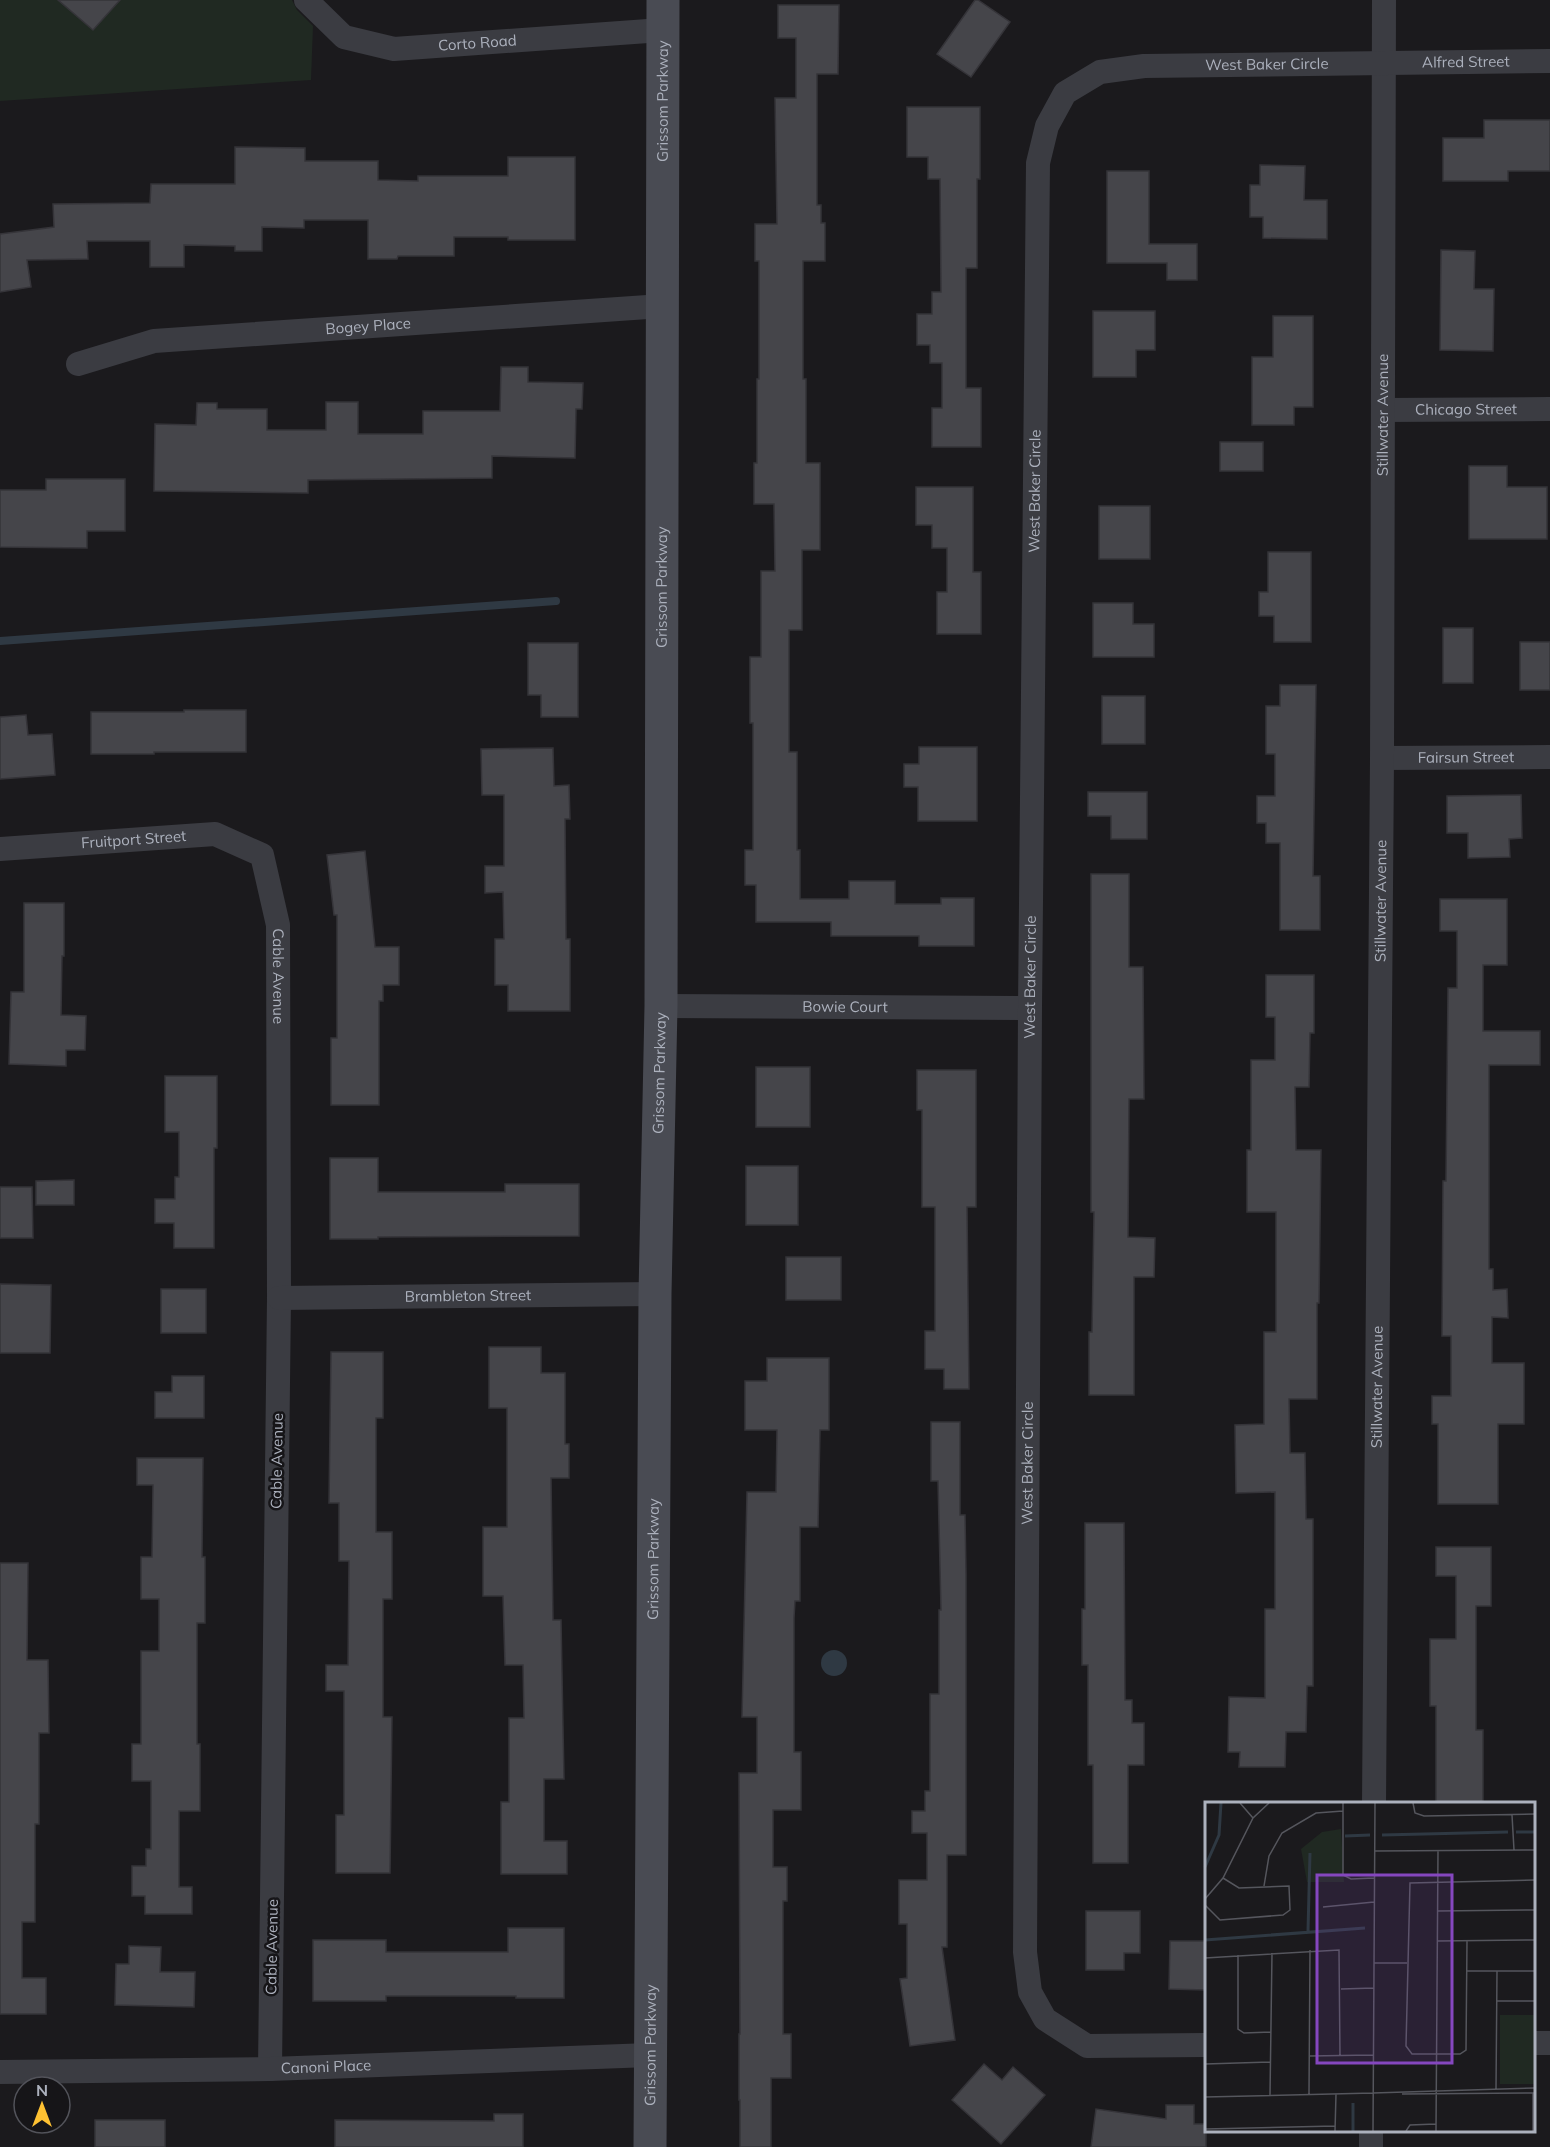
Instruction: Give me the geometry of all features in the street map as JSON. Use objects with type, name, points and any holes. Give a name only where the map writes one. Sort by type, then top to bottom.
[{"type":"main road","name":"Grissom Parkway","points":[[650,2147],[656,1294],[661,1006],[663,15]]},
{"type":"street","name":"Corto Road","points":[[306,0],[344,37],[394,49],[663,15]]},
{"type":"street","name":"Stillwater Avenue","points":[[1374,1802],[1384,410],[1384,0]]},
{"type":"street","name":"Alfred Street","points":[[1383,63],[1550,62]]},
{"type":"street","name":"West Baker Circle","points":[[1205,2045],[1087,2046],[1045,2019],[1030,1992],[1025,1940],[1030,1008],[1038,163],[1047,126],[1065,93],[1100,72],[1144,66],[1383,63]]},
{"type":"street","name":"Bogey Place","points":[[78,364],[154,341],[662,306]]},
{"type":"street","name":"Chicago Street","points":[[1384,410],[1550,409]]},
{"type":"street","name":"Fairsun Street","points":[[1382,758],[1550,757]]},
{"type":"street","name":"Fruitport Street","points":[[0,849],[215,834],[262,855]]},
{"type":"street","name":"Cable Avenue","points":[[262,855],[278,925],[279,1298],[270,2070]]},
{"type":"street","name":"Bowie Court","points":[[661,1006],[1030,1008]]},
{"type":"street","name":"Brambleton Street","points":[[279,1298],[656,1294]]},
{"type":"street","name":"Canoni Place","points":[[0,2072],[270,2070],[650,2055]]},
{"type":"shaded area","points":[[0,0],[292,0],[297,10],[313,26],[311,80],[0,101]]},
{"type":"shaded area","points":[[834,1650],[843,1654],[847,1663],[843,1672],[834,1676],[825,1672],[821,1663],[825,1654]]},
{"type":"building","points":[[58,0],[120,0],[93,30]]},
{"type":"building","points":[[975,0],[1010,22],[971,77],[937,54]]},
{"type":"building","points":[[778,5],[839,5],[838,74],[817,74],[817,205],[821,205],[821,223],[825,223],[825,261],[803,261],[806,463],[820,463],[820,550],[802,550],[802,630],[789,630],[789,752],[797,752],[797,850],[800,850],[800,899],[849,899],[849,881],[895,881],[895,904],[941,904],[941,898],[974,898],[974,946],[919,946],[919,936],[831,936],[831,922],[756,922],[756,885],[745,885],[745,850],[753,850],[753,723],[750,723],[750,657],[761,657],[761,571],[775,571],[774,504],[754,504],[754,463],[757,463],[757,379],[759,379],[759,261],[755,261],[755,224],[777,224],[775,98],[796,98],[796,38],[778,38]]},
{"type":"building","points":[[907,107],[980,107],[977,268],[966,268],[966,388],[981,388],[981,447],[932,447],[932,408],[942,408],[942,363],[930,363],[930,345],[917,345],[917,314],[932,314],[932,292],[941,292],[940,179],[928,179],[928,157],[907,157]]},
{"type":"building","points":[[1484,120],[1550,120],[1550,171],[1508,171],[1508,181],[1443,181],[1443,138],[1484,138]]},
{"type":"building","points":[[235,147],[305,148],[305,161],[378,161],[378,180],[418,181],[418,176],[508,176],[508,157],[575,157],[575,240],[454,237],[454,256],[398,256],[397,259],[368,259],[368,220],[304,220],[304,228],[262,227],[262,251],[235,251],[235,246],[184,245],[184,267],[150,267],[150,241],[87,241],[88,259],[27,260],[31,287],[0,292],[0,234],[54,227],[53,204],[150,203],[151,184],[235,184]]},
{"type":"building","points":[[1260,165],[1305,166],[1304,200],[1327,200],[1327,239],[1263,238],[1263,217],[1250,217],[1250,185],[1260,185]]},
{"type":"building","points":[[1107,171],[1149,171],[1149,244],[1197,244],[1197,280],[1167,280],[1167,263],[1107,263]]},
{"type":"building","points":[[1441,250],[1475,251],[1474,289],[1494,289],[1493,351],[1440,350]]},
{"type":"building","points":[[1093,311],[1155,311],[1155,350],[1136,350],[1136,377],[1093,377]]},
{"type":"building","points":[[1273,316],[1313,316],[1313,407],[1294,407],[1294,425],[1252,425],[1252,357],[1273,357]]},
{"type":"building","points":[[501,367],[528,367],[528,382],[583,383],[582,409],[576,409],[575,458],[492,456],[492,478],[308,480],[308,493],[154,491],[155,424],[196,425],[197,403],[217,403],[217,409],[267,409],[267,430],[326,430],[326,402],[358,402],[358,434],[423,434],[423,411],[500,411]]},
{"type":"building","points":[[1220,442],[1263,442],[1263,471],[1220,471]]},
{"type":"building","points":[[1469,466],[1507,466],[1507,487],[1547,487],[1547,539],[1469,539]]},
{"type":"building","points":[[46,479],[125,479],[125,531],[87,531],[87,548],[0,547],[0,490],[46,490]]},
{"type":"building","points":[[916,487],[973,487],[973,572],[981,572],[981,634],[937,634],[937,592],[947,592],[947,548],[932,548],[932,525],[916,525]]},
{"type":"building","points":[[1099,506],[1150,506],[1150,559],[1099,559]]},
{"type":"building","points":[[1268,552],[1311,552],[1311,642],[1274,642],[1274,616],[1259,616],[1259,592],[1268,592]]},
{"type":"building","points":[[1093,603],[1133,603],[1133,624],[1154,624],[1154,657],[1093,657]]},
{"type":"building","points":[[1443,628],[1473,628],[1473,683],[1443,683]]},
{"type":"building","points":[[1520,642],[1550,642],[1550,690],[1520,690]]},
{"type":"building","points":[[528,643],[578,643],[578,717],[541,717],[541,695],[528,695]]},
{"type":"building","points":[[1280,685],[1316,685],[1313,876],[1320,876],[1320,930],[1280,930],[1280,843],[1266,843],[1266,823],[1257,823],[1257,796],[1275,796],[1275,754],[1266,754],[1266,706],[1280,706]]},
{"type":"building","points":[[1102,696],[1145,696],[1145,744],[1102,744]]},
{"type":"building","points":[[184,710],[246,710],[246,752],[91,754],[91,712],[184,712]]},
{"type":"building","points":[[26,715],[28,735],[52,734],[55,775],[0,779],[0,717]]},
{"type":"building","points":[[919,747],[977,747],[977,821],[918,821],[918,787],[904,787],[904,764],[919,764]]},
{"type":"building","points":[[553,748],[554,786],[569,785],[570,819],[565,819],[566,939],[570,939],[570,1011],[508,1011],[508,985],[495,985],[495,939],[504,939],[503,892],[485,893],[485,866],[504,866],[504,795],[482,795],[481,749]]},
{"type":"building","points":[[1088,792],[1147,792],[1147,839],[1111,839],[1111,816],[1088,816]]},
{"type":"building","points":[[1521,795],[1522,838],[1509,839],[1510,857],[1468,858],[1468,833],[1447,833],[1447,796]]},
{"type":"building","points":[[365,851],[375,947],[399,947],[399,985],[383,985],[383,1001],[379,1001],[379,1105],[331,1105],[331,1038],[337,1038],[337,915],[334,915],[327,855]]},
{"type":"building","points":[[1091,874],[1129,874],[1129,967],[1143,967],[1144,1099],[1129,1099],[1128,1237],[1155,1238],[1154,1277],[1134,1277],[1134,1395],[1089,1395],[1094,1212],[1091,1212]]},
{"type":"building","points":[[1440,899],[1507,899],[1507,965],[1483,965],[1483,1031],[1540,1031],[1540,1065],[1489,1065],[1489,1269],[1493,1269],[1493,1290],[1507,1289],[1508,1318],[1492,1317],[1492,1363],[1524,1363],[1524,1424],[1498,1424],[1498,1504],[1438,1504],[1438,1424],[1432,1424],[1432,1396],[1451,1396],[1451,1336],[1442,1336],[1443,1181],[1446,1181],[1448,988],[1457,988],[1457,931],[1440,931]]},
{"type":"building","points":[[24,903],[64,903],[61,1015],[86,1016],[85,1050],[66,1050],[66,1066],[9,1064],[11,992],[24,992]]},
{"type":"building","points":[[1266,975],[1314,975],[1314,1033],[1310,1033],[1309,1087],[1295,1087],[1296,1150],[1321,1150],[1317,1399],[1289,1399],[1290,1453],[1305,1453],[1306,1519],[1313,1519],[1313,1686],[1307,1686],[1306,1732],[1286,1732],[1285,1767],[1239,1767],[1240,1752],[1228,1752],[1229,1697],[1265,1698],[1265,1609],[1275,1609],[1275,1492],[1236,1493],[1235,1425],[1264,1424],[1264,1332],[1276,1332],[1276,1212],[1247,1212],[1247,1150],[1251,1150],[1251,1060],[1275,1060],[1275,1017],[1266,1017]]},
{"type":"building","points":[[756,1067],[810,1067],[810,1127],[756,1127]]},
{"type":"building","points":[[917,1070],[976,1070],[976,1207],[967,1207],[969,1389],[944,1389],[944,1369],[925,1369],[925,1331],[935,1331],[935,1207],[922,1207],[922,1110],[917,1110]]},
{"type":"building","points":[[165,1076],[217,1076],[214,1248],[174,1248],[174,1223],[155,1223],[155,1199],[175,1199],[175,1177],[179,1177],[179,1132],[165,1132]]},
{"type":"building","points":[[330,1158],[378,1158],[378,1192],[505,1192],[505,1184],[579,1184],[579,1236],[330,1239]]},
{"type":"building","points":[[746,1166],[798,1166],[798,1225],[746,1225]]},
{"type":"building","points":[[74,1180],[74,1205],[36,1205],[36,1181]]},
{"type":"building","points":[[0,1187],[32,1187],[33,1238],[0,1238]]},
{"type":"building","points":[[786,1257],[841,1257],[841,1300],[786,1300]]},
{"type":"building","points":[[0,1284],[51,1285],[50,1353],[0,1353]]},
{"type":"building","points":[[161,1289],[206,1289],[206,1333],[161,1333]]},
{"type":"building","points":[[489,1347],[541,1347],[541,1373],[565,1373],[565,1444],[569,1444],[569,1478],[551,1478],[553,1620],[561,1620],[564,1779],[544,1779],[544,1841],[567,1841],[567,1874],[501,1874],[501,1802],[509,1802],[509,1718],[524,1718],[523,1665],[505,1665],[503,1596],[483,1596],[483,1527],[507,1527],[507,1408],[489,1408]]},
{"type":"building","points":[[331,1352],[383,1352],[383,1418],[376,1418],[376,1532],[392,1532],[392,1599],[383,1599],[383,1717],[392,1717],[390,1873],[336,1873],[336,1815],[344,1815],[344,1691],[326,1691],[326,1665],[348,1665],[349,1561],[339,1561],[339,1503],[329,1503]]},
{"type":"building","points":[[767,1358],[829,1358],[829,1430],[820,1430],[818,1527],[800,1527],[800,1601],[795,1601],[794,1618],[794,1752],[801,1752],[801,1810],[773,1810],[773,1867],[787,1867],[787,1901],[783,1901],[783,2034],[791,2034],[791,2078],[771,2078],[771,2147],[740,2147],[739,1773],[757,1773],[757,1717],[742,1717],[747,1492],[776,1492],[777,1430],[745,1430],[745,1381],[767,1381]]},
{"type":"building","points":[[172,1376],[204,1376],[204,1418],[155,1418],[155,1392],[172,1392]]},
{"type":"building","points":[[931,1422],[960,1422],[960,1515],[965,1515],[966,1574],[966,1855],[947,1855],[947,1947],[942,1947],[955,2040],[910,2046],[900,1979],[907,1978],[907,1924],[899,1924],[899,1880],[927,1880],[927,1833],[912,1833],[912,1811],[925,1811],[925,1791],[930,1791],[930,1694],[939,1694],[939,1610],[941,1610],[938,1481],[931,1481]]},
{"type":"building","points":[[137,1458],[203,1458],[202,1557],[205,1557],[205,1623],[197,1623],[197,1744],[200,1744],[200,1811],[179,1811],[179,1887],[192,1887],[192,1914],[145,1914],[145,1896],[132,1896],[132,1866],[146,1866],[146,1849],[151,1849],[151,1781],[132,1781],[132,1744],[141,1744],[141,1651],[159,1651],[159,1599],[141,1599],[141,1557],[152,1557],[153,1485],[137,1485]]},
{"type":"building","points":[[1085,1523],[1124,1523],[1125,1700],[1132,1700],[1132,1723],[1144,1723],[1144,1765],[1128,1765],[1128,1863],[1093,1863],[1093,1765],[1088,1765],[1088,1665],[1082,1665],[1082,1609],[1085,1609]]},
{"type":"building","points":[[1436,1547],[1491,1547],[1491,1606],[1476,1606],[1476,1730],[1483,1730],[1483,1802],[1436,1802],[1436,1706],[1430,1706],[1430,1639],[1456,1639],[1456,1576],[1436,1576]]},
{"type":"building","points":[[0,1563],[28,1563],[27,1660],[48,1660],[49,1733],[39,1733],[39,1824],[35,1824],[35,1922],[22,1922],[22,1978],[46,1978],[46,2014],[0,2014]]},
{"type":"building","points":[[1086,1911],[1140,1911],[1140,1953],[1124,1953],[1124,1970],[1086,1970]]},
{"type":"building","points":[[508,1928],[564,1928],[564,1998],[386,1996],[386,2001],[313,2001],[313,1940],[386,1940],[386,1952],[508,1952]]},
{"type":"building","points":[[1170,1941],[1205,1941],[1205,1990],[1169,1989]]},
{"type":"building","points":[[129,1946],[161,1947],[160,1972],[195,1972],[194,2007],[115,2005],[116,1964],[129,1964]]},
{"type":"building","points":[[984,2064],[1002,2080],[1013,2067],[1045,2095],[1001,2144],[952,2100]]},
{"type":"building","points":[[1166,2105],[1194,2105],[1194,2124],[1205,2124],[1206,2147],[1091,2147],[1096,2109],[1166,2119]]},
{"type":"building","points":[[494,2114],[523,2114],[523,2147],[335,2147],[335,2120],[494,2121]]},
{"type":"building","points":[[95,2120],[165,2120],[165,2147],[95,2147]]},
{"type":"waterway","points":[[0,641],[556,601]]}]
